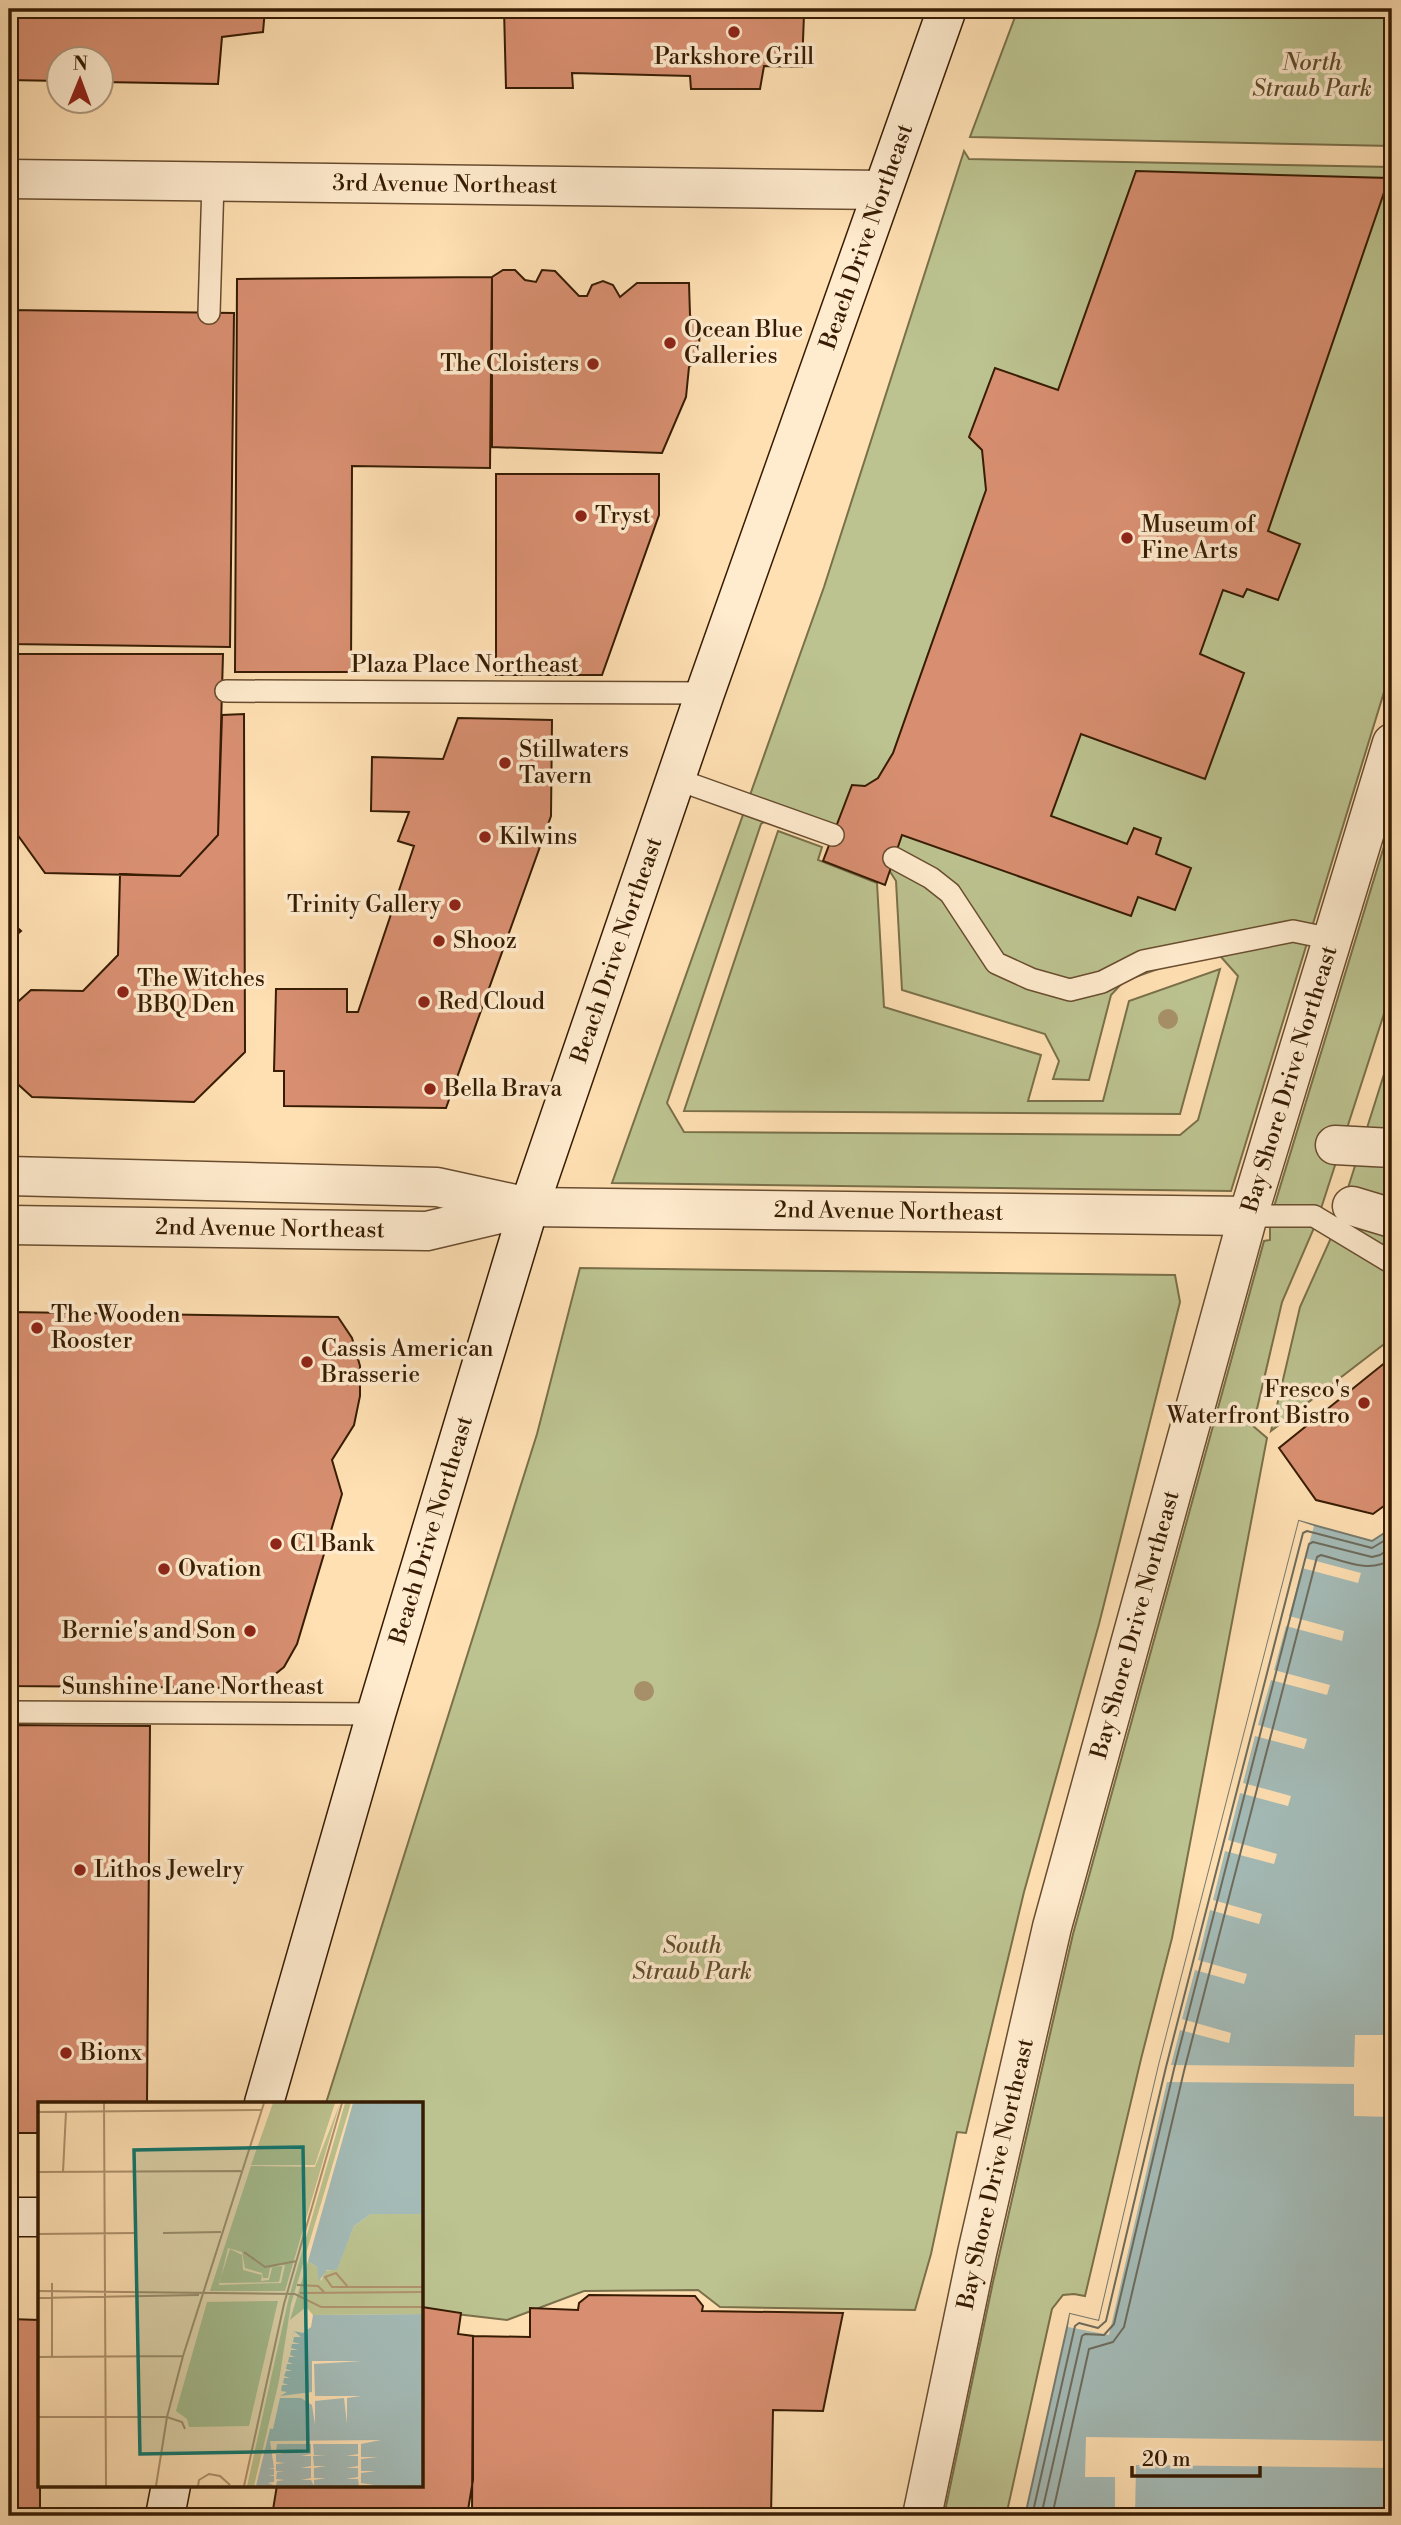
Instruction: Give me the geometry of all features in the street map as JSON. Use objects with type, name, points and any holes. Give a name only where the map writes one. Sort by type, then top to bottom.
[{"type":"street","name":"Beach Drive Northeast","points":[[264,2102],[376,1714],[529,1207],[705,693],[947,9]]},
{"type":"street","name":"3rd Avenue Northeast","points":[[9,179],[882,190]]},
{"type":"street","name":"Bay Shore Drive Northeast","points":[[922,2516],[977,2253],[1052,1927],[1248,1216],[1392,743]]},
{"type":"street","points":[[1335,1145],[1392,1148]]},
{"type":"street","name":"2nd Avenue Northeast","points":[[9,1176],[437,1187],[529,1207],[1248,1216]]},
{"type":"street","points":[[1352,1206],[1392,1218]]},
{"type":"street","name":"2nd Avenue Northeast","points":[[9,1225],[427,1231],[529,1207]]},
{"type":"street","points":[[9,2217],[38,2217]]},
{"type":"street","points":[[165,2516],[171,2486]]},
{"type":"lane","points":[[209,313],[213,181]]},
{"type":"lane","name":"Plaza Place Northeast","points":[[226,691],[705,693]]},
{"type":"lane","points":[[676,779],[833,835]]},
{"type":"lane","points":[[894,858],[931,878],[950,893],[996,963],[1031,979],[1070,990],[1102,982],[1143,961],[1293,931],[1332,939]]},
{"type":"lane","points":[[1248,1216],[1314,1216],[1392,1263]]},
{"type":"lane","name":"Sunshine Lane Northeast","points":[[9,1712],[376,1714]]},
{"type":"green space","name":"North Straub Park","points":[[1018,9],[1392,9],[1392,146],[970,137]]},
{"type":"green space","points":[[964,151],[969,159],[1392,167],[1392,666],[1231,1191],[612,1183],[824,587]],"holes":[[[784,810],[884,862],[896,881],[902,990],[1045,1034],[1059,1061],[1053,1079],[1089,1080],[1111,995],[1124,981],[1214,949],[1238,976],[1198,1120],[1180,1135],[684,1132],[667,1103],[761,824]]]},
{"type":"green space","points":[[1392,820],[1392,989],[1317,1221],[1282,1302],[1253,1426],[1267,1438],[1172,1938],[1085,2296],[1063,2295],[1052,2309],[1006,2516],[944,2516],[993,2282],[1073,1934],[1264,1241],[1270,1240],[1270,1220]]},
{"type":"green space","points":[[778,831],[822,847],[818,860],[877,883],[884,1007],[1041,1055],[1028,1101],[1103,1101],[1129,1001],[1220,969],[1180,1114],[684,1111]]},
{"type":"green space","points":[[1392,1049],[1392,1338],[1271,1431],[1300,1307],[1335,1229]]},
{"type":"green space","name":"South Straub Park","points":[[580,1268],[1175,1275],[1180,1302],[1099,1624],[1024,1892],[966,2133],[957,2132],[931,2254],[915,2310],[720,2307],[698,2290],[584,2291],[507,2320],[424,2310],[424,2102],[326,2102],[537,1434]]},
{"type":"water","points":[[1299,1521],[1372,1541],[1392,1528],[1392,2516],[1025,2516],[1070,2314],[1099,2321],[1159,2065]]},
{"type":"pier","points":[[1299,1521],[1314,1526],[1305,1558],[1361,1573],[1358,1583],[1302,1568],[1289,1616],[1344,1631],[1342,1641],[1286,1626],[1274,1670],[1330,1685],[1327,1695],[1271,1680],[1258,1725],[1307,1739],[1304,1749],[1255,1736],[1243,1783],[1291,1796],[1288,1806],[1240,1793],[1228,1840],[1277,1854],[1274,1864],[1225,1851],[1213,1900],[1262,1914],[1259,1924],[1210,1910],[1198,1960],[1247,1974],[1244,1984],[1195,1970],[1182,2019],[1231,2033],[1229,2043],[1180,2030],[1171,2065],[1354,2067],[1355,2035],[1392,2035],[1392,2137],[1389,2137],[1390,2117],[1354,2116],[1354,2084],[1167,2082],[1109,2335],[1068,2327],[1070,2314],[1099,2321],[1159,2065]]},
{"type":"pier","points":[[1086,2437],[1392,2441],[1392,2468],[1136,2465],[1135,2516],[1115,2516],[1115,2477],[1085,2477]]},
{"type":"building","points":[[9,9],[265,9],[263,32],[222,37],[218,84],[116,82],[116,46],[46,46],[46,81],[9,80]]},
{"type":"building","points":[[504,9],[763,9],[763,12],[804,14],[802,67],[764,66],[760,89],[691,89],[690,76],[572,73],[573,88],[506,88]]},
{"type":"building","name":"Museum of Fine Arts","points":[[1136,171],[1389,178],[1268,531],[1300,544],[1278,600],[1247,589],[1243,597],[1223,590],[1200,654],[1244,673],[1205,779],[1081,734],[1051,816],[1127,844],[1134,828],[1161,838],[1156,854],[1191,868],[1175,910],[1138,897],[1131,916],[902,835],[885,885],[823,861],[852,785],[865,786],[878,778],[893,753],[986,490],[982,450],[969,437],[995,368],[1058,390]]},
{"type":"building","name":"The Cloisters","points":[[503,270],[515,270],[525,280],[536,282],[542,270],[555,271],[579,296],[587,296],[592,285],[603,281],[613,285],[620,297],[637,283],[689,283],[690,315],[700,329],[698,361],[689,367],[686,397],[662,453],[492,447],[492,277]]},
{"type":"building","points":[[492,277],[490,468],[352,466],[351,672],[235,672],[237,279]]},
{"type":"building","points":[[9,310],[234,313],[230,647],[9,644]]},
{"type":"building","points":[[496,474],[659,474],[659,515],[602,675],[496,675]]},
{"type":"building","points":[[9,654],[223,654],[218,835],[180,876],[45,873],[9,823]]},
{"type":"building","points":[[244,714],[245,1052],[194,1102],[32,1097],[10,1077],[11,1008],[31,990],[83,991],[118,955],[120,874],[180,876],[218,835],[222,715]]},
{"type":"building","points":[[458,718],[552,720],[551,816],[446,1108],[284,1106],[284,1071],[274,1071],[276,989],[347,989],[347,1012],[358,1012],[414,846],[398,841],[409,812],[371,811],[372,757],[443,759]]},
{"type":"building","points":[[9,920],[21,931],[9,941]]},
{"type":"building","name":"Ovation","points":[[9,1312],[338,1317],[352,1338],[360,1366],[360,1396],[354,1425],[332,1460],[342,1494],[297,1644],[284,1667],[268,1680],[251,1688],[9,1686]]},
{"type":"building","name":"Fresco's Waterfront Bistro","points":[[1392,1357],[1392,1500],[1373,1514],[1316,1500],[1279,1448]]},
{"type":"building","points":[[9,1725],[150,1726],[147,2102],[38,2102],[38,2133],[9,2133]]},
{"type":"building","points":[[589,2295],[695,2296],[703,2306],[702,2311],[843,2313],[823,2411],[773,2410],[771,2516],[472,2516],[473,2336],[530,2337],[530,2308],[578,2310],[579,2303]]},
{"type":"building","points":[[424,2307],[461,2313],[458,2334],[473,2336],[473,2480],[467,2516],[272,2516],[277,2486],[424,2486]]},
{"type":"building","points":[[9,2319],[38,2320],[40,2516],[9,2516]]},
{"type":"place","name":"Parkshore Grill","points":[[734,32]]},
{"type":"place","name":"Ocean Blue Galleries","points":[[670,343]]},
{"type":"place","name":"The Cloisters","points":[[593,364]]},
{"type":"place","name":"Tryst","points":[[581,516]]},
{"type":"place","name":"Museum of Fine Arts","points":[[1127,538]]},
{"type":"place","name":"Stillwaters Tavern","points":[[505,763]]},
{"type":"place","name":"Kilwins","points":[[485,837]]},
{"type":"place","name":"Trinity Gallery","points":[[455,905]]},
{"type":"place","name":"Shooz","points":[[439,941]]},
{"type":"place","name":"The Witches BBQ Den","points":[[123,992]]},
{"type":"place","name":"Red Cloud","points":[[424,1002]]},
{"type":"place","name":"Bella Brava","points":[[430,1089]]},
{"type":"place","name":"The Wooden Rooster","points":[[37,1328]]},
{"type":"place","name":"Cassis American Brasserie","points":[[307,1362]]},
{"type":"place","name":"Fresco's Waterfront Bistro","points":[[1364,1403]]},
{"type":"place","name":"C1 Bank","points":[[276,1544]]},
{"type":"place","name":"Ovation","points":[[164,1569]]},
{"type":"place","name":"Bernie's and Son","points":[[250,1631]]},
{"type":"place","name":"Lithos Jewelry","points":[[80,1870]]},
{"type":"place","name":"Bionx","points":[[66,2053]]}]
